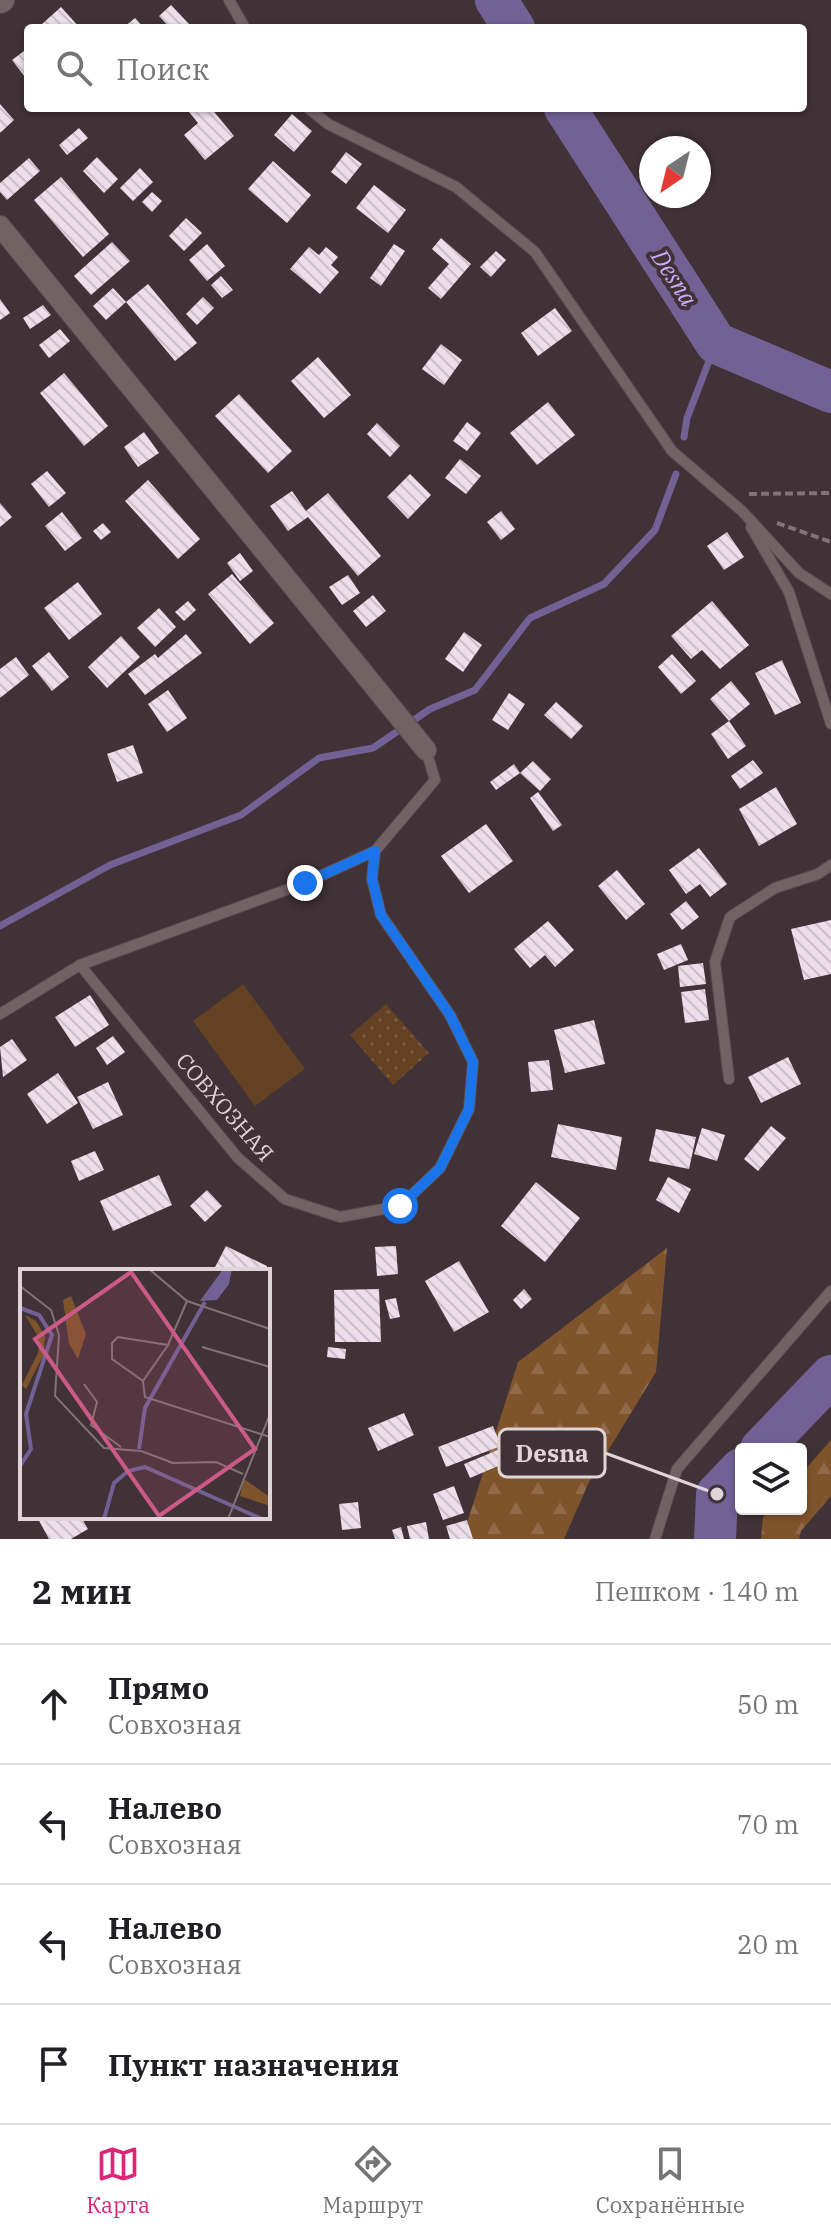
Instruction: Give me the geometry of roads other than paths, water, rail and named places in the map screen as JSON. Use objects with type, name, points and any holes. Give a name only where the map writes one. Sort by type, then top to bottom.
[{"type":"street","points":[[0,226],[426,750]]},
{"type":"lane","points":[[229,0],[243,24]]},
{"type":"lane","points":[[313,112],[328,124],[456,187],[535,252],[672,451],[742,511],[799,573],[831,594]]},
{"type":"lane","points":[[742,511],[789,592],[831,724]]},
{"type":"lane","points":[[0,1014],[80,965],[305,883],[375,851],[435,780],[426,750]]},
{"type":"lane","name":"СОВХОЗНАЯ","points":[[80,965],[238,1158],[285,1199],[340,1217],[400,1206],[440,1168],[469,1109],[473,1062],[450,1015],[381,915],[372,879],[375,851]]},
{"type":"lane","points":[[729,1079],[715,962],[730,917],[775,888],[818,874],[831,865]]},
{"type":"lane","points":[[655,1539],[677,1469],[831,1291]]},
{"type":"waterway","name":"Desna","points":[[496,0],[511,24]]},
{"type":"waterway","name":"Desna","points":[[568,112],[716,343],[831,392]]},
{"type":"waterway","points":[[684,437],[687,418],[716,343]]},
{"type":"waterway","points":[[0,926],[110,865],[241,815],[319,758],[373,748],[430,709],[475,690],[530,618],[604,584],[655,530],[676,474]]},
{"type":"waterway","name":"Desna","points":[[767,1443],[831,1376]]},
{"type":"waterway","name":"Desna","points":[[715,1539],[717,1494],[735,1475]]},
{"type":"place","name":"Desna","points":[[717,1494]]}]
